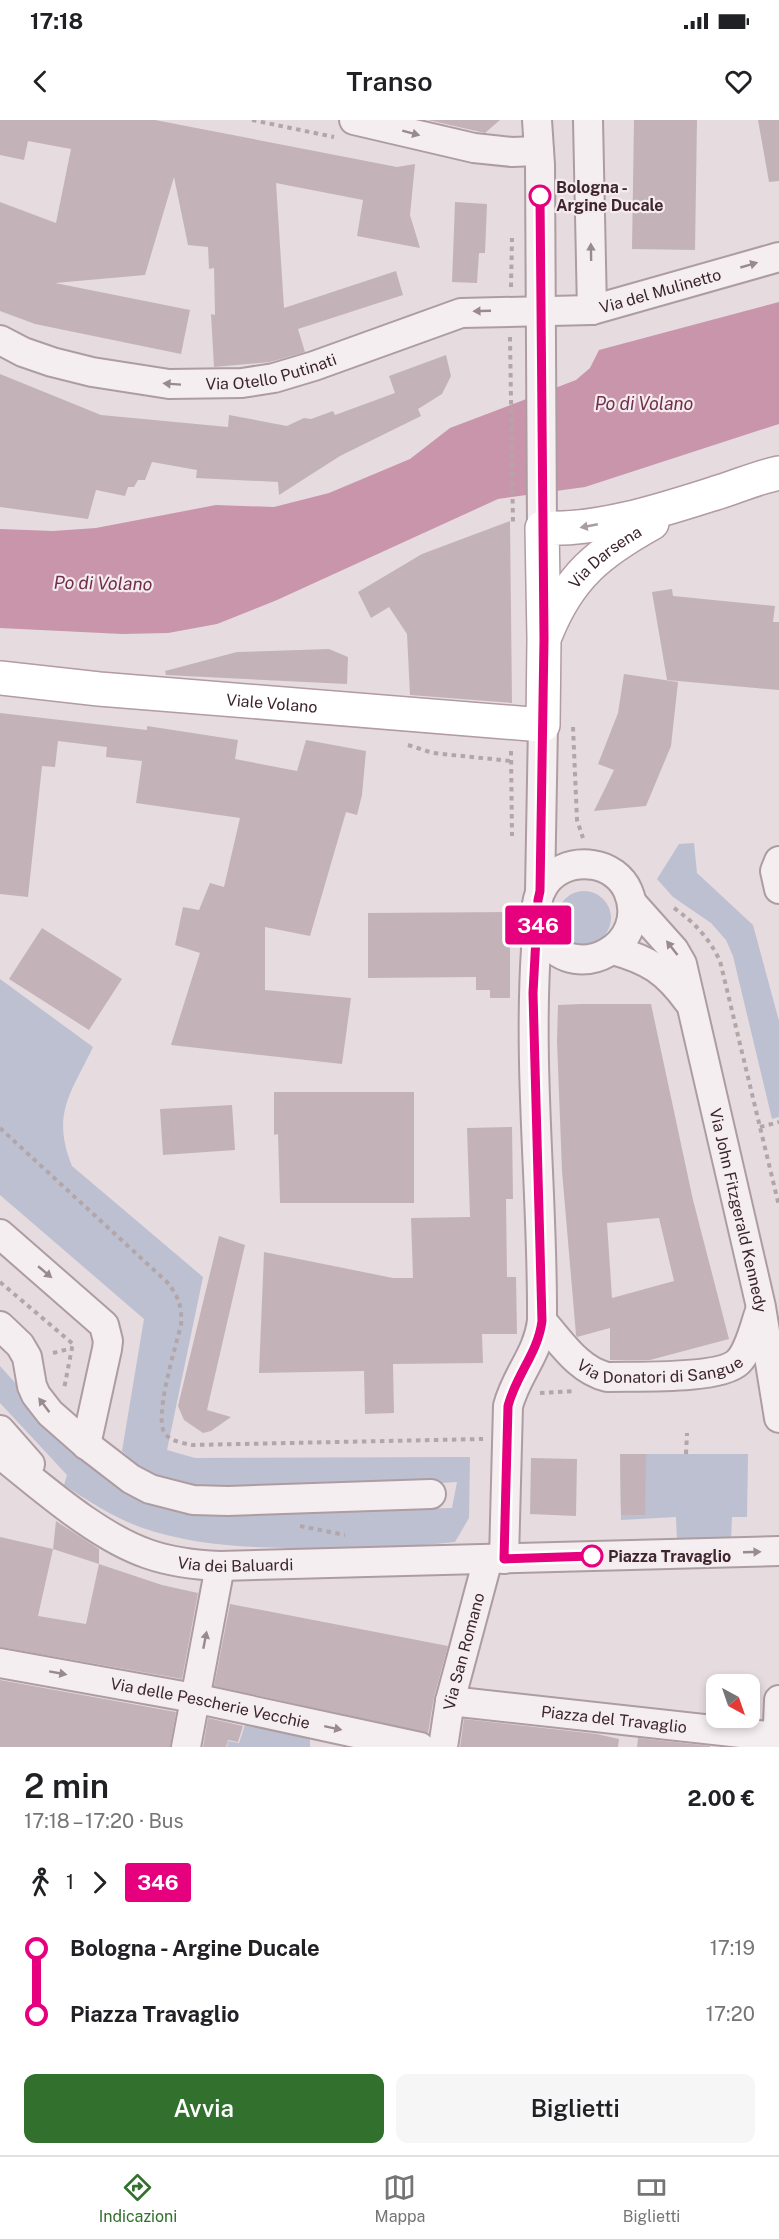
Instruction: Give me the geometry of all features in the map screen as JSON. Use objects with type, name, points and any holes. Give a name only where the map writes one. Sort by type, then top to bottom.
[{"type":"main road","name":"Via Darsena","points":[[542,513],[566,530],[585,528],[673,506],[779,473]]},
{"type":"main road","name":"Via Darsena","points":[[544,639],[561,601],[592,562],[614,544],[653,522],[726,489]]},
{"type":"main road","points":[[542,513],[544,639],[558,725]]},
{"type":"main road","name":"Viale Volano","points":[[0,678],[110,690],[558,725]]},
{"type":"street","points":[[354,120],[474,148],[512,152],[539,151]]},
{"type":"street","points":[[537,120],[542,513]]},
{"type":"street","points":[[588,120],[592,310]]},
{"type":"street","name":"Via del Mulinetto","points":[[540,311],[592,310],[779,257]]},
{"type":"street","name":"Via Otello Putinati","points":[[0,340],[42,359],[92,372],[169,384],[242,383],[274,378],[314,366],[461,313],[540,311]]},
{"type":"street","points":[[558,725],[542,759],[538,924],[547,941],[559,952],[574,958]]},
{"type":"street","points":[[542,759],[550,810],[556,831],[566,849],[582,863]]},
{"type":"street","points":[[779,861],[775,871],[779,889]]},
{"type":"street","points":[[533,1010],[541,988],[552,969],[562,960],[596,958],[613,950],[629,928],[633,915],[627,888],[615,874],[601,866],[582,863],[568,866],[555,873],[540,891]]},
{"type":"street","name":"Via John Fitzgerald Kennedy","points":[[632,903],[674,950],[682,964],[754,1278],[770,1301],[779,1418]]},
{"type":"street","name":"Via San Romano","points":[[443,1747],[450,1701],[496,1559],[508,1406],[513,1387],[536,1347],[542,1321],[533,1010],[538,924]]},
{"type":"street","name":"Via John Fitzgerald Kennedy","points":[[613,950],[643,959],[657,967],[690,1002]]},
{"type":"street","points":[[0,1234],[104,1325],[108,1341],[107,1349],[86,1444]]},
{"type":"street","name":"Via Donatori di Sangue","points":[[542,1321],[583,1367],[594,1374],[607,1377],[708,1374],[726,1369],[737,1362],[770,1301]]},
{"type":"street","points":[[0,1326],[20,1346],[27,1357],[32,1386],[42,1404],[86,1444],[131,1479],[150,1489],[193,1500],[228,1501],[431,1494]]},
{"type":"street","points":[[0,1430],[28,1460],[55,1497]]},
{"type":"street","name":"Via dei Baluardi","points":[[0,1454],[55,1497],[124,1545],[171,1561],[220,1566],[496,1559]]},
{"type":"street","points":[[0,1477],[55,1497]]},
{"type":"street","points":[[496,1559],[779,1551]]},
{"type":"street","points":[[186,1747],[220,1566]]},
{"type":"street","name":"Via delle Pescherie Vecchie","points":[[0,1663],[194,1698],[420,1747]]},
{"type":"street","points":[[777,1742],[779,1700]]},
{"type":"street","name":"Piazza del Travaglio","points":[[450,1701],[777,1742]]},
{"type":"path","points":[[512,232],[510,352],[513,503]]},
{"type":"path","points":[[558,725],[575,803]]},
{"type":"path","points":[[760,1127],[779,1122]]},
{"type":"path","points":[[0,1128],[167,1282],[180,1300],[181,1325],[160,1417],[161,1427],[171,1438],[192,1445],[491,1438]]},
{"type":"path","points":[[0,1282],[73,1344],[72,1348]]},
{"type":"path","points":[[686,1454],[687,1433]]},
{"type":"shaded area","points":[[694,843],[697,873],[753,925],[779,1021],[779,1117],[772,1119],[733,956],[726,940],[711,923],[673,897],[657,879],[679,844]]},
{"type":"shaded area","points":[[584,891],[594,893],[603,899],[609,908],[611,918],[609,928],[603,937],[594,943],[584,945],[574,943],[565,937],[559,928],[557,918],[559,908],[565,899],[574,893]]},
{"type":"shaded area","points":[[0,979],[93,1047],[66,1104],[63,1132],[72,1166],[203,1277],[167,1450],[195,1458],[470,1457],[469,1518],[455,1542],[322,1548],[253,1547],[207,1543],[162,1534],[130,1523],[64,1485],[67,1475],[0,1403],[0,1366],[44,1415],[112,1476],[260,1513],[452,1508],[457,1482],[315,1491],[226,1492],[149,1476],[122,1451],[144,1319],[0,1195]]},
{"type":"shaded area","points":[[620,1454],[748,1454],[747,1517],[732,1517],[731,1540],[677,1542],[676,1517],[621,1520]]},
{"type":"shaded area","points":[[246,1722],[310,1738],[310,1747],[227,1747],[228,1741],[239,1743]]},
{"type":"water","name":"Po di Volano","points":[[779,302],[779,424],[585,487],[498,499],[277,600],[217,624],[168,633],[122,634],[0,628],[0,529],[53,531],[96,528],[216,505],[274,507],[329,493],[410,459],[450,428],[576,380],[590,368],[599,350]]},
{"type":"building","points":[[0,120],[155,120],[397,167],[415,164],[410,215],[420,248],[357,236],[363,200],[276,183],[284,308],[396,271],[403,295],[298,329],[305,352],[270,362],[214,367],[211,314],[215,315],[214,268],[209,269],[208,247],[188,245],[174,177],[145,275],[55,283],[190,310],[181,354],[35,324],[0,311],[0,202],[56,223],[71,149],[28,141],[24,160],[0,155]]},
{"type":"building","points":[[428,120],[500,120],[485,133]]},
{"type":"building","points":[[634,120],[697,120],[695,250],[632,249]]},
{"type":"building","points":[[758,120],[779,120],[779,181],[769,182]]},
{"type":"building","points":[[455,202],[487,204],[485,253],[479,253],[477,283],[452,282]]},
{"type":"building","points":[[446,355],[451,376],[442,394],[418,409],[421,416],[340,456],[279,495],[278,482],[196,478],[197,470],[152,462],[145,480],[138,480],[134,487],[128,487],[125,496],[96,490],[88,519],[0,507],[0,374],[101,415],[228,427],[229,415],[287,426],[304,418],[311,419],[333,411],[335,415],[395,393],[389,376]]},
{"type":"building","points":[[510,521],[512,703],[410,695],[407,634],[389,607],[371,618],[358,592],[422,554]]},
{"type":"building","points":[[672,589],[673,596],[775,606],[773,622],[779,622],[779,690],[667,680],[652,592]]},
{"type":"building","points":[[329,649],[348,657],[347,684],[166,675],[165,671],[237,652]]},
{"type":"building","points":[[624,674],[678,682],[671,746],[646,806],[594,811],[614,770],[598,764],[618,713]]},
{"type":"building","points":[[0,713],[147,730],[147,726],[238,740],[235,759],[297,771],[306,740],[366,751],[362,795],[357,815],[346,812],[310,936],[265,927],[265,990],[351,998],[342,1064],[171,1045],[200,953],[175,945],[183,907],[199,910],[210,883],[224,887],[240,818],[136,803],[142,761],[106,757],[107,747],[58,741],[55,767],[42,766],[28,897],[0,894]]},
{"type":"building","points":[[513,912],[513,942],[510,942],[510,998],[490,998],[490,990],[476,990],[476,977],[368,978],[368,913]]},
{"type":"building","points":[[42,928],[122,979],[89,1030],[9,979]]},
{"type":"building","points":[[651,1004],[693,1200],[729,1339],[650,1360],[610,1360],[610,1328],[577,1337],[562,1171],[557,1041],[558,1005]],"holes":[[[659,1218],[674,1281],[612,1298],[607,1223]]]},
{"type":"building","points":[[274,1092],[414,1092],[414,1203],[280,1203],[278,1134],[274,1135]]},
{"type":"building","points":[[232,1105],[235,1150],[163,1155],[160,1109]]},
{"type":"building","points":[[512,1127],[513,1199],[506,1199],[507,1277],[516,1277],[517,1334],[482,1334],[483,1363],[393,1364],[394,1413],[365,1414],[364,1371],[259,1373],[264,1252],[393,1278],[413,1278],[411,1218],[470,1217],[467,1128]]},
{"type":"building","points":[[219,1236],[245,1245],[207,1410],[231,1417],[211,1431],[203,1433],[184,1420],[178,1406]]},
{"type":"building","points":[[620,1454],[646,1454],[645,1515],[621,1515]]},
{"type":"building","points":[[531,1458],[577,1459],[576,1516],[530,1514]]},
{"type":"building","points":[[56,1521],[99,1549],[99,1564],[53,1549]]},
{"type":"building","points":[[0,1537],[53,1549],[38,1616],[86,1624],[99,1564],[162,1585],[198,1593],[182,1679],[0,1647]]},
{"type":"building","points":[[230,1604],[448,1646],[434,1697],[428,1733],[214,1686]]},
{"type":"building","points":[[0,1680],[176,1712],[170,1747],[0,1747]]},
{"type":"building","points":[[208,1718],[243,1726],[238,1742],[228,1740],[226,1747],[203,1747]]},
{"type":"building","points":[[464,1719],[597,1734],[619,1739],[618,1747],[460,1747]]},
{"type":"building","points":[[638,1738],[710,1746],[710,1747],[637,1747]]},
{"type":"bus line","name":"346","points":[[540,196],[544,639],[540,891],[536,917],[538,924],[533,993],[542,1321],[536,1347],[520,1371],[508,1406],[504,1559],[592,1556]]},
{"type":"place","name":"Bologna - Argine Ducale","points":[[540,196]]},
{"type":"place","name":"Piazza Travaglio","points":[[592,1556]]}]
